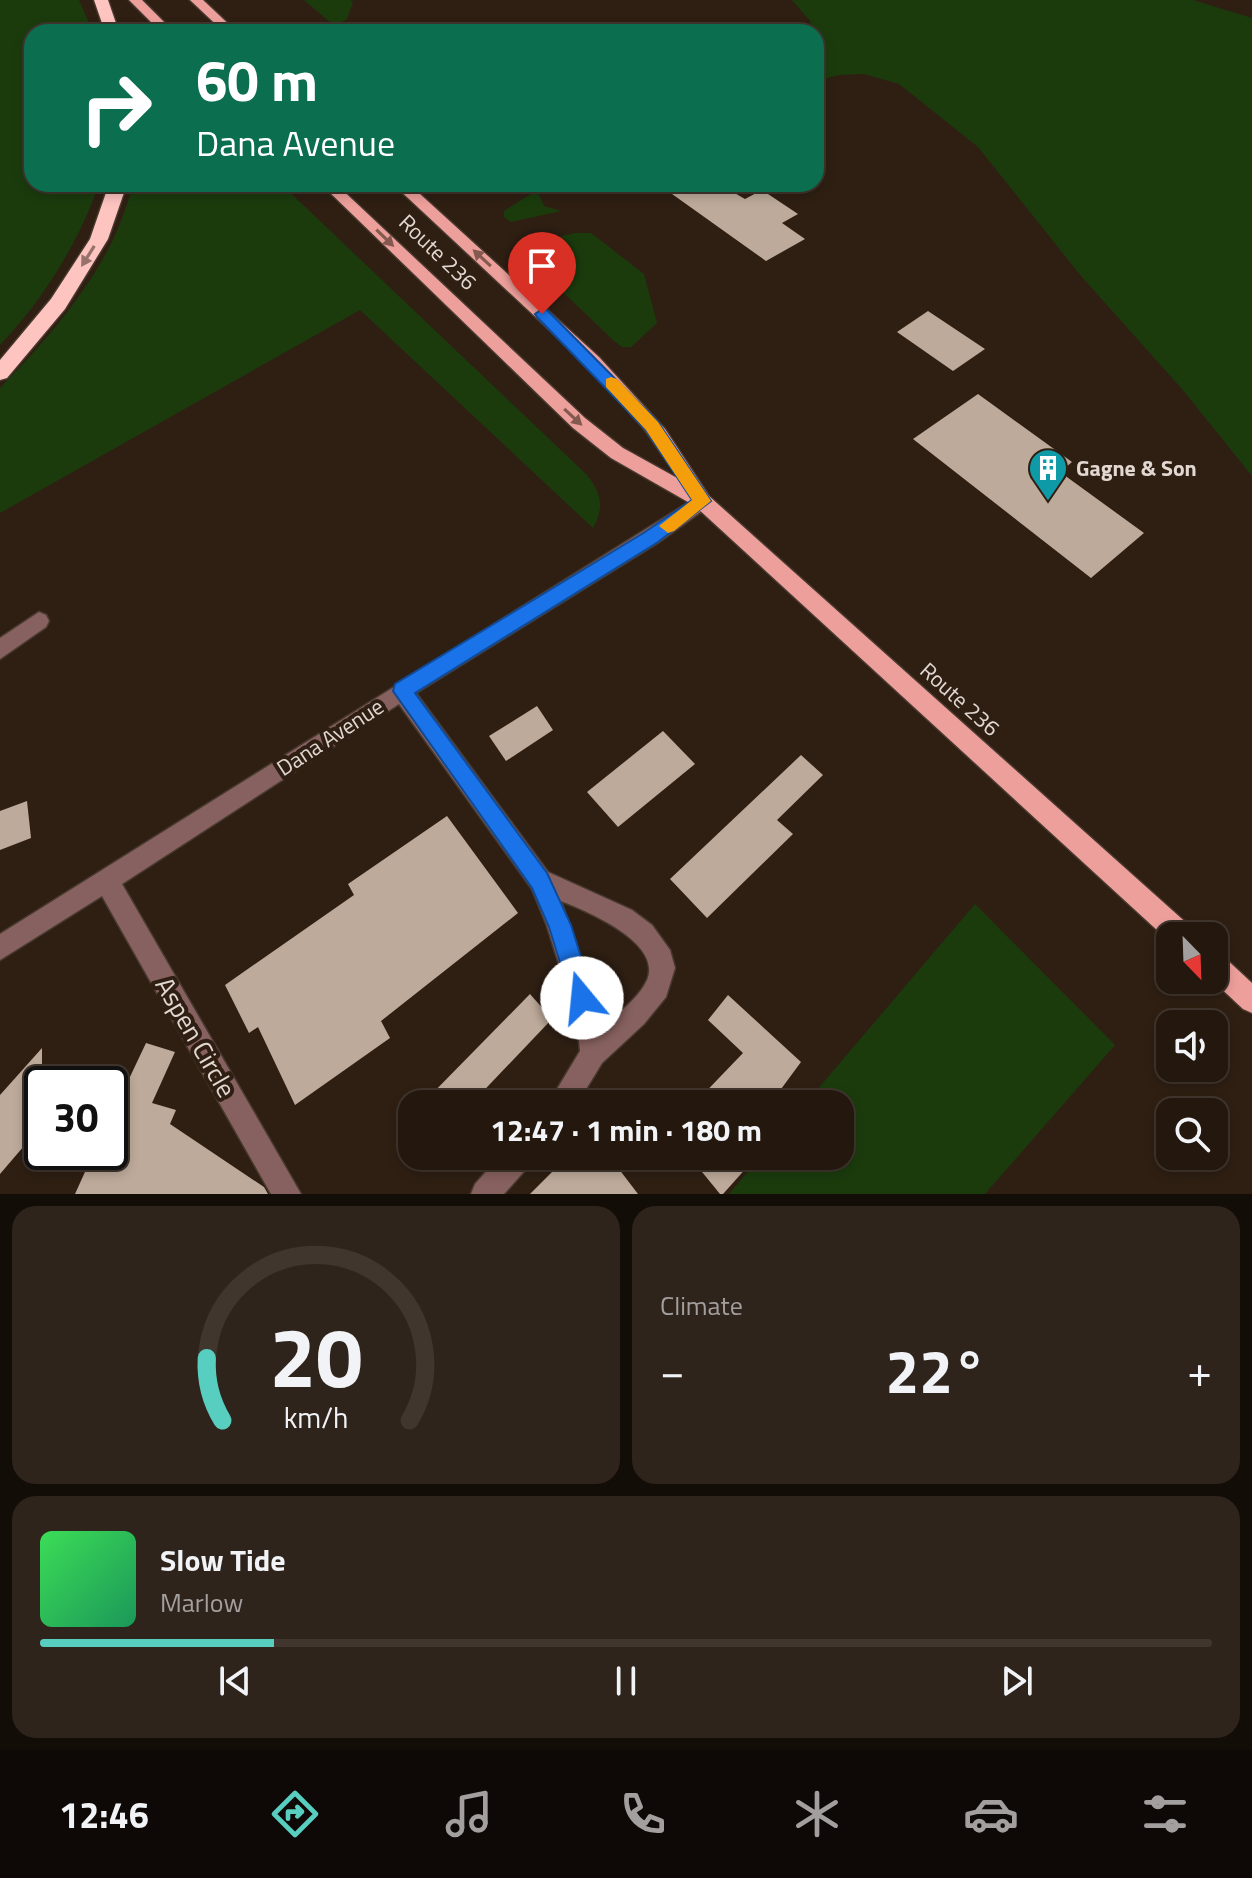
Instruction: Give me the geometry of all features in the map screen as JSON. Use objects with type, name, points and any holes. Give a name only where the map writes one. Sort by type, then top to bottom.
[{"type":"highway","points":[[101,0],[109,24]]},
{"type":"highway","points":[[0,373],[58,304],[99,239],[115,192]]},
{"type":"main road","points":[[135,0],[160,24]]},
{"type":"main road","points":[[196,0],[222,24]]},
{"type":"main road","name":"Route 236","points":[[336,192],[579,423],[642,469],[702,501],[1167,922]]},
{"type":"main road","name":"Route 236","points":[[409,192],[563,333],[620,392],[652,426],[702,501]]},
{"type":"main road","points":[[1228,978],[1252,1000]]},
{"type":"street","name":"Dana Avenue","points":[[0,948],[402,691],[652,537],[702,501]]},
{"type":"street","points":[[0,650],[39,621]]},
{"type":"street","points":[[402,691],[540,881],[559,925],[590,1022],[593,1054]]},
{"type":"street","name":"Aspen Circle","points":[[106,880],[287,1194]]},
{"type":"street","points":[[540,881],[593,900],[622,916],[645,935],[657,954],[662,971],[658,987],[593,1054],[570,1090]]},
{"type":"street","points":[[485,1194],[506,1170]]},
{"type":"green space","points":[[0,0],[79,0],[90,24],[24,24],[24,192],[96,192],[70,249],[45,290],[0,345]]},
{"type":"green space","points":[[304,0],[353,2],[347,19],[338,24],[330,22]]},
{"type":"green space","points":[[792,0],[1193,0],[1252,18],[1252,476],[1182,389],[1081,276],[978,147],[899,84],[864,74],[824,79],[824,24],[811,24]]},
{"type":"green space","points":[[131,192],[289,192],[587,475],[600,500],[593,528],[360,310],[0,513],[0,388],[76,301],[115,235]]},
{"type":"green space","points":[[538,192],[544,206],[561,211],[511,222],[504,217],[504,211]]},
{"type":"green space","points":[[575,233],[591,233],[644,274],[657,323],[631,347],[622,347],[613,340],[522,253],[532,243]]},
{"type":"green space","points":[[975,904],[1115,1045],[985,1194],[729,1194],[749,1170],[854,1170],[854,1090],[817,1090]]},
{"type":"building","points":[[669,192],[733,192],[745,199],[765,192],[798,214],[782,223],[805,239],[766,261]]},
{"type":"building","points":[[928,311],[985,349],[953,371],[897,332]]},
{"type":"building","name":"Gagne & Son","points":[[978,394],[1072,462],[1060,472],[1144,533],[1091,578],[913,439]]},
{"type":"building","points":[[537,706],[553,730],[506,761],[489,736]]},
{"type":"building","points":[[663,731],[695,764],[618,827],[587,792]]},
{"type":"building","points":[[801,755],[823,775],[777,820],[793,834],[707,918],[670,879]]},
{"type":"building","points":[[27,801],[31,838],[0,850],[0,811]]},
{"type":"building","points":[[447,816],[518,913],[381,1021],[390,1038],[295,1105],[258,1027],[249,1033],[225,985],[354,895],[348,884]]},
{"type":"building","points":[[530,994],[552,1019],[484,1090],[436,1090]]},
{"type":"building","points":[[728,995],[801,1062],[780,1090],[707,1090],[743,1053],[708,1020]]},
{"type":"building","points":[[146,1043],[175,1052],[152,1103],[176,1110],[170,1124],[264,1187],[268,1194],[75,1194],[86,1170],[128,1170],[128,1081]]},
{"type":"building","points":[[42,1048],[42,1066],[26,1066]]},
{"type":"building","points":[[24,1068],[24,1146],[0,1174],[0,1095]]},
{"type":"building","points":[[554,1170],[620,1170],[638,1194],[530,1194]]},
{"type":"building","points":[[700,1170],[744,1170],[723,1194]]},
{"type":"slow traffic","points":[[611,383],[652,426],[702,501],[668,526]]},
{"type":"place","name":"Gagne & Son","points":[[1048,502]]},
{"type":"route","points":[[542,314],[652,426],[702,501],[652,537],[402,691],[540,881],[559,925],[582,998]]}]
